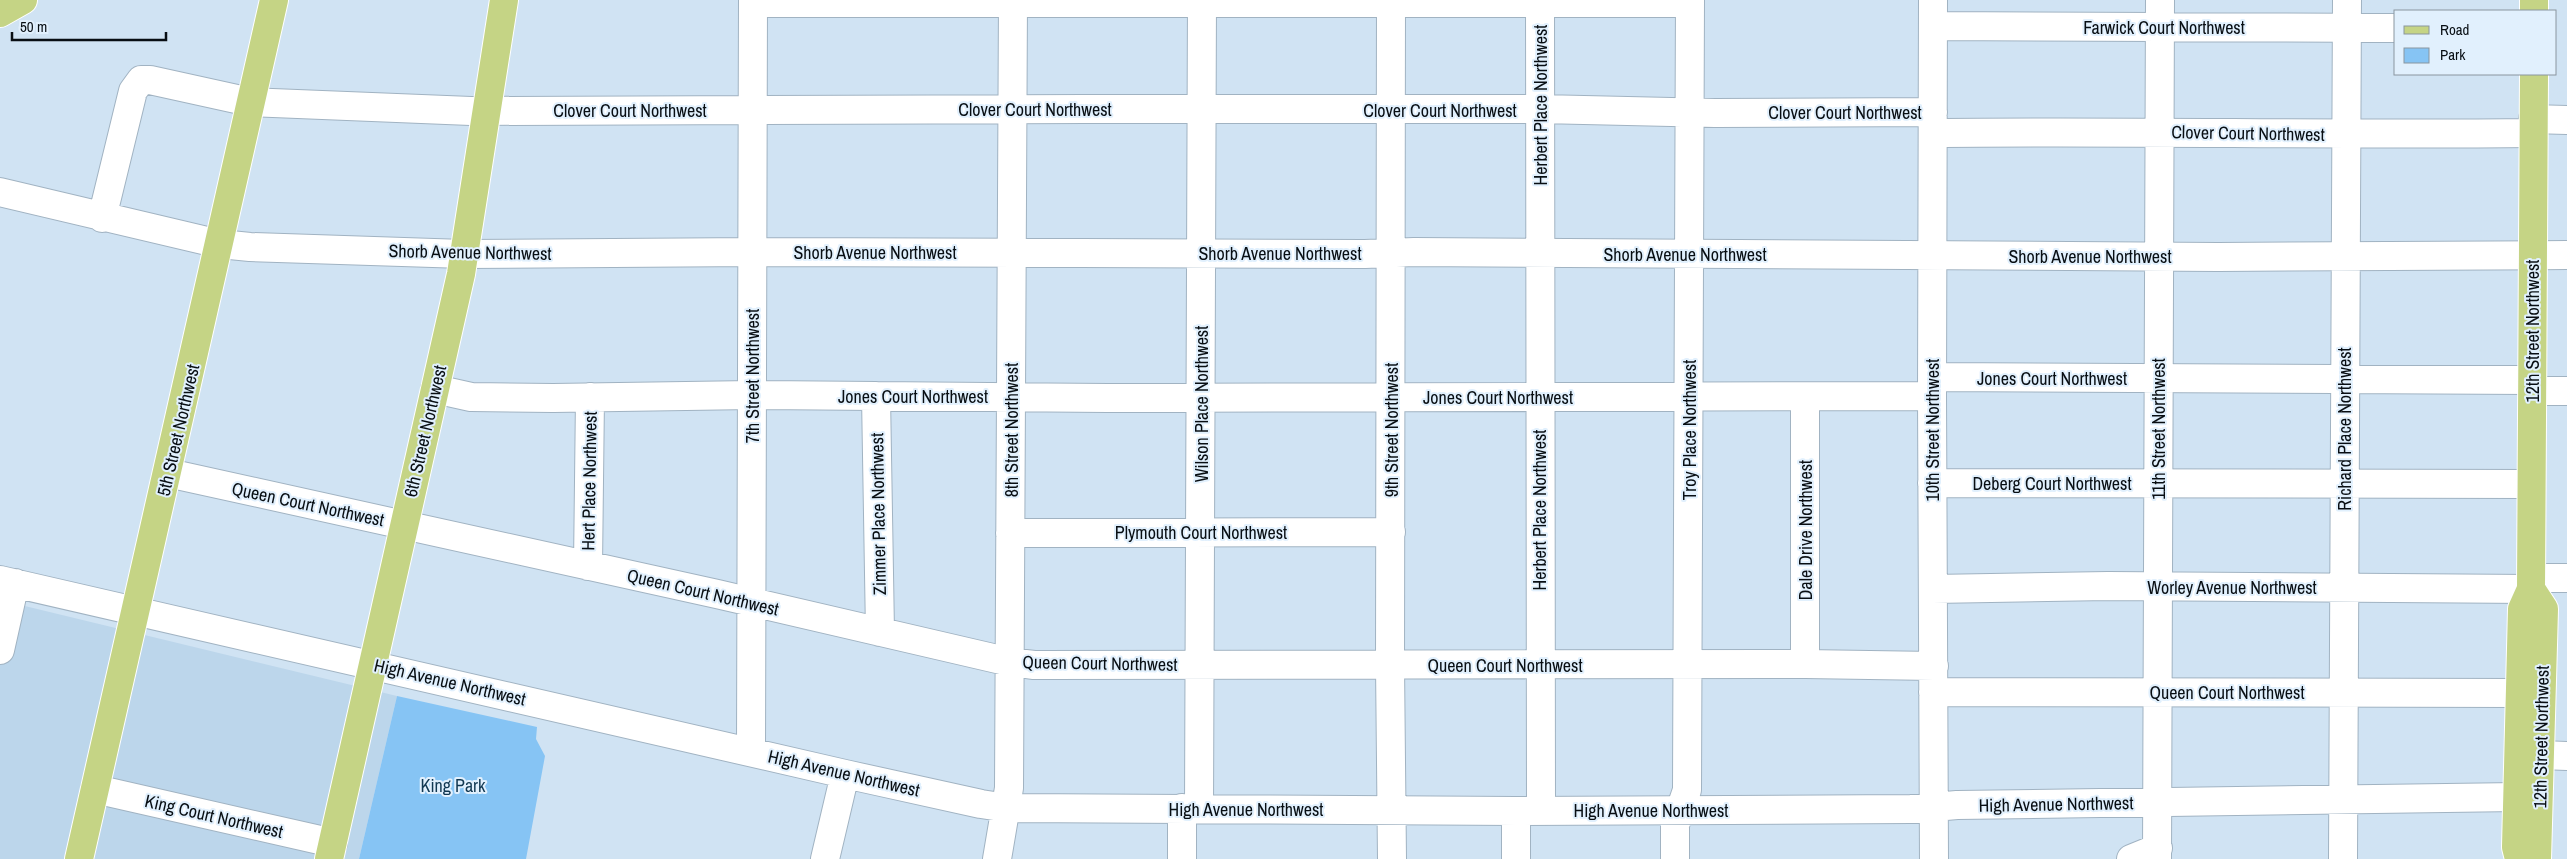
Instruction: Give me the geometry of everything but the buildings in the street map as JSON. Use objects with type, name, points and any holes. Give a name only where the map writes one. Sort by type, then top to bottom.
[{"type":"main road","points":[[0,13],[23,0]]},
{"type":"main road","name":"5th Street Northwest","points":[[79,859],[274,0]]},
{"type":"main road","name":"6th Street Northwest","points":[[331,851],[464,254],[504,0]]},
{"type":"main road","name":"12th Street Northwest","points":[[2519,859],[2516,847],[2522,609],[2531,584],[2534,75]]},
{"type":"main road","name":"12th Street Northwest","points":[[2531,584],[2544,609],[2554,755],[2537,859]]},
{"type":"street","name":"Richard Place Northwest","points":[[2343,859],[2346,0]]},
{"type":"street","points":[[753,2],[1690,2]]},
{"type":"street","name":"7th Street Northwest","points":[[751,751],[753,2]]},
{"type":"street","name":"8th Street Northwest","points":[[997,859],[1007,808],[1010,662],[1013,2]]},
{"type":"street","name":"Wilson Place Northwest","points":[[1182,859],[1190,808],[1201,664],[1202,2]]},
{"type":"street","name":"9th Street Northwest","points":[[1391,2],[1390,665],[1392,859]]},
{"type":"street","name":"Herbert Place Northwest","points":[[1516,859],[1528,810],[1540,665],[1540,2]]},
{"type":"street","name":"Troy Place Northwest","points":[[1676,859],[1675,825],[1687,790],[1690,2]]},
{"type":"street","name":"Farwick Court Northwest","points":[[1933,13],[2160,13],[2347,29],[2394,28]]},
{"type":"street","name":"10th Street Northwest","points":[[1933,13],[1932,483],[1934,859]]},
{"type":"street","name":"11th Street Northwest","points":[[2158,853],[2160,13]]},
{"type":"street","name":"Clover Court Northwest","points":[[102,218],[132,91],[141,80],[150,80],[250,102],[487,111],[753,109],[1689,111],[2160,131],[2347,135],[2533,126],[2567,120]]},
{"type":"street","name":"Shorb Avenue Northwest","points":[[0,192],[102,218],[220,244],[250,248],[464,254],[1540,252],[2159,256],[2567,255]]},
{"type":"street","name":"Jones Court Northwest","points":[[435,389],[471,397],[752,395],[1805,397],[1932,387],[2158,378],[2344,379],[2532,386],[2567,392]]},
{"type":"street","name":"Zimmer Place Northwest","points":[[876,396],[880,632]]},
{"type":"street","name":"Hert Place Northwest","points":[[588,566],[590,397]]},
{"type":"street","name":"Dale Drive Northwest","points":[[1805,397],[1805,664]]},
{"type":"street","name":"Queen Court Northwest","points":[[168,473],[1010,662],[1034,665],[1688,666],[1805,664],[1934,679],[2158,692],[2520,693]]},
{"type":"street","name":"Deberg Court Northwest","points":[[1932,483],[2531,484]]},
{"type":"street","name":"Plymouth Court Northwest","points":[[1010,533],[1391,532]]},
{"type":"street","name":"Worley Avenue Northwest","points":[[1933,589],[2345,588],[2531,584],[2567,578]]},
{"type":"street","points":[[0,650],[7,582]]},
{"type":"street","name":"High Avenue Northwest","points":[[7,582],[845,774],[1007,808],[1681,810],[1933,807],[2343,798],[2517,797]]},
{"type":"street","points":[[825,859],[845,774]]},
{"type":"street","name":"King Court Northwest","points":[[95,789],[331,851]]},
{"type":"street","points":[[2131,859],[2158,853]]},
{"type":"shaded area","points":[[0,600],[397,696],[359,859],[0,859]]},
{"type":"green space","name":"King Park","points":[[397,696],[537,727],[536,739],[545,756],[526,859],[359,859]]}]
